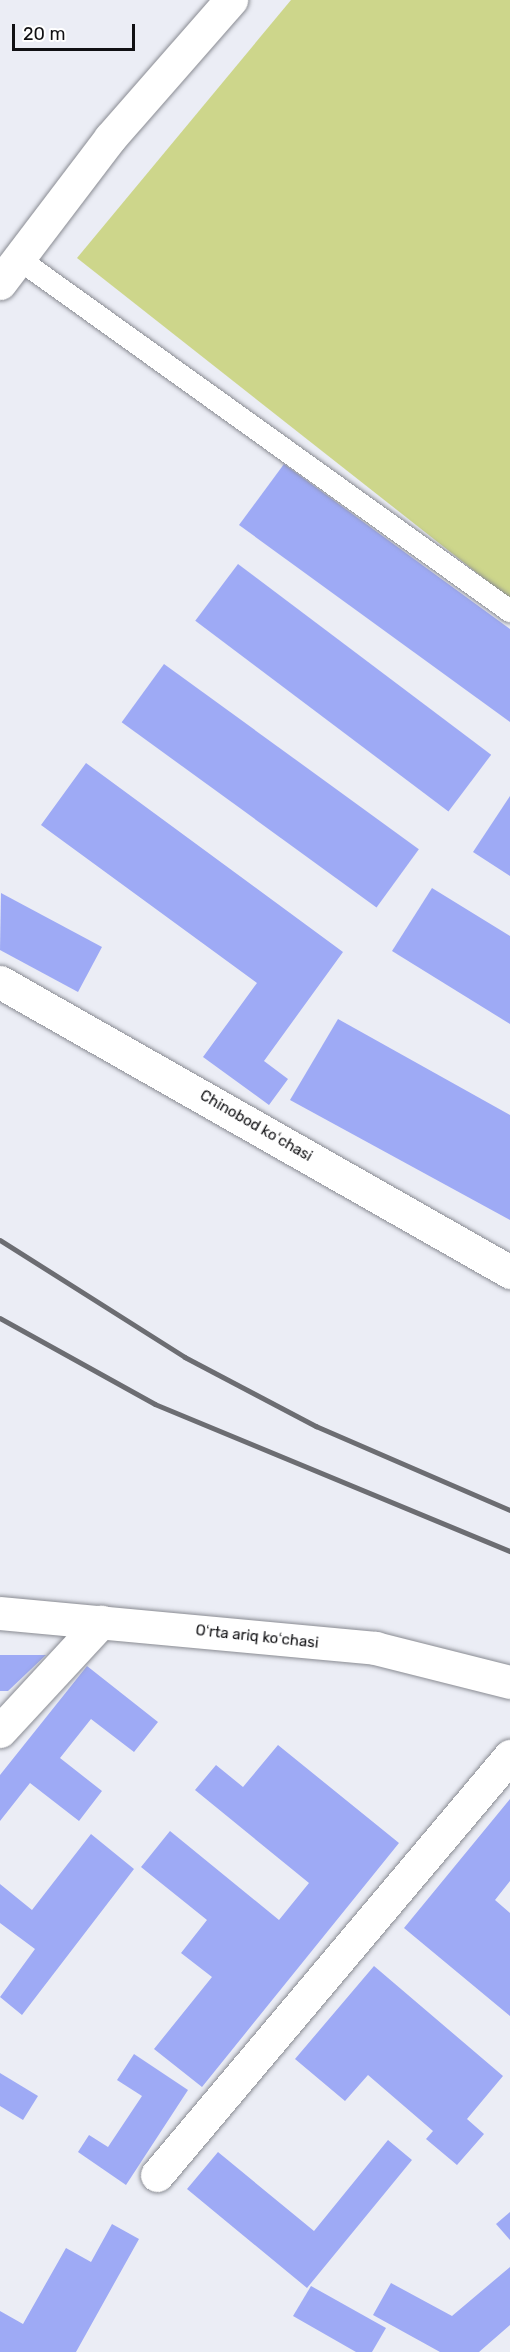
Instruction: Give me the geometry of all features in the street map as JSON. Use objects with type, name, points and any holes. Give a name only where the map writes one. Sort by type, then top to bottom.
[{"type":"street","points":[[8,270],[110,138],[231,0]]},
{"type":"street","name":"Chinobod koʻchasi","points":[[0,982],[510,1272]]},
{"type":"street","name":"Oʻrta ariq koʻchasi","points":[[0,1613],[375,1648],[510,1682]]},
{"type":"street","points":[[0,1731],[101,1622]]},
{"type":"street","points":[[157,2175],[510,1756]]},
{"type":"lane","points":[[8,270],[510,610]]},
{"type":"green space","points":[[291,0],[510,0],[510,599],[77,258]]},
{"type":"building","points":[[284,464],[510,629],[510,722],[239,525]]},
{"type":"building","points":[[238,564],[491,755],[448,811],[195,621]]},
{"type":"building","points":[[164,664],[419,849],[377,907],[122,722]]},
{"type":"building","points":[[86,763],[343,952],[264,1061],[288,1079],[269,1105],[203,1057],[257,983],[41,825]]},
{"type":"building","points":[[510,796],[510,876],[473,852]]},
{"type":"building","points":[[432,888],[510,936],[510,1024],[392,951]]},
{"type":"building","points":[[1,893],[102,947],[78,992],[0,950]]},
{"type":"building","points":[[338,1019],[510,1115],[510,1220],[290,1100]]},
{"type":"building","points":[[0,1655],[46,1655],[8,1691],[0,1691]]},
{"type":"building","points":[[87,1666],[158,1722],[134,1752],[91,1719],[60,1758],[102,1791],[79,1821],[30,1783],[0,1821],[0,1775]]},
{"type":"building","points":[[278,1745],[399,1843],[202,2087],[154,2049],[212,1977],[181,1953],[207,1920],[141,1867],[170,1831],[279,1920],[309,1883],[195,1790],[216,1765],[243,1787]]},
{"type":"building","points":[[510,1799],[510,1881],[495,1900],[510,1913],[510,2016],[404,1928]]},
{"type":"building","points":[[91,1834],[134,1869],[22,2015],[0,1997],[35,1949],[0,1923],[0,1884],[32,1910]]},
{"type":"building","points":[[374,1966],[503,2076],[467,2119],[484,2134],[457,2165],[426,2139],[433,2131],[368,2075],[345,2101],[295,2059]]},
{"type":"building","points":[[134,2054],[188,2090],[126,2185],[78,2152],[89,2135],[108,2147],[142,2096],[117,2080]]},
{"type":"building","points":[[0,2073],[38,2096],[23,2120],[0,2106]]},
{"type":"building","points":[[388,2140],[412,2160],[307,2288],[187,2189],[218,2152],[314,2231]]},
{"type":"building","points":[[510,2212],[510,2240],[496,2224]]},
{"type":"building","points":[[112,2224],[139,2239],[76,2352],[0,2352],[0,2311],[23,2324],[66,2248],[91,2262]]},
{"type":"building","points":[[510,2267],[510,2325],[479,2352],[440,2352],[373,2315],[391,2283],[452,2316]]},
{"type":"building","points":[[311,2286],[386,2328],[372,2352],[356,2352],[293,2316]]},
{"type":"railway","points":[[0,1240],[185,1357],[316,1426],[510,1510]]},
{"type":"railway","points":[[0,1318],[155,1404],[510,1551]]}]
